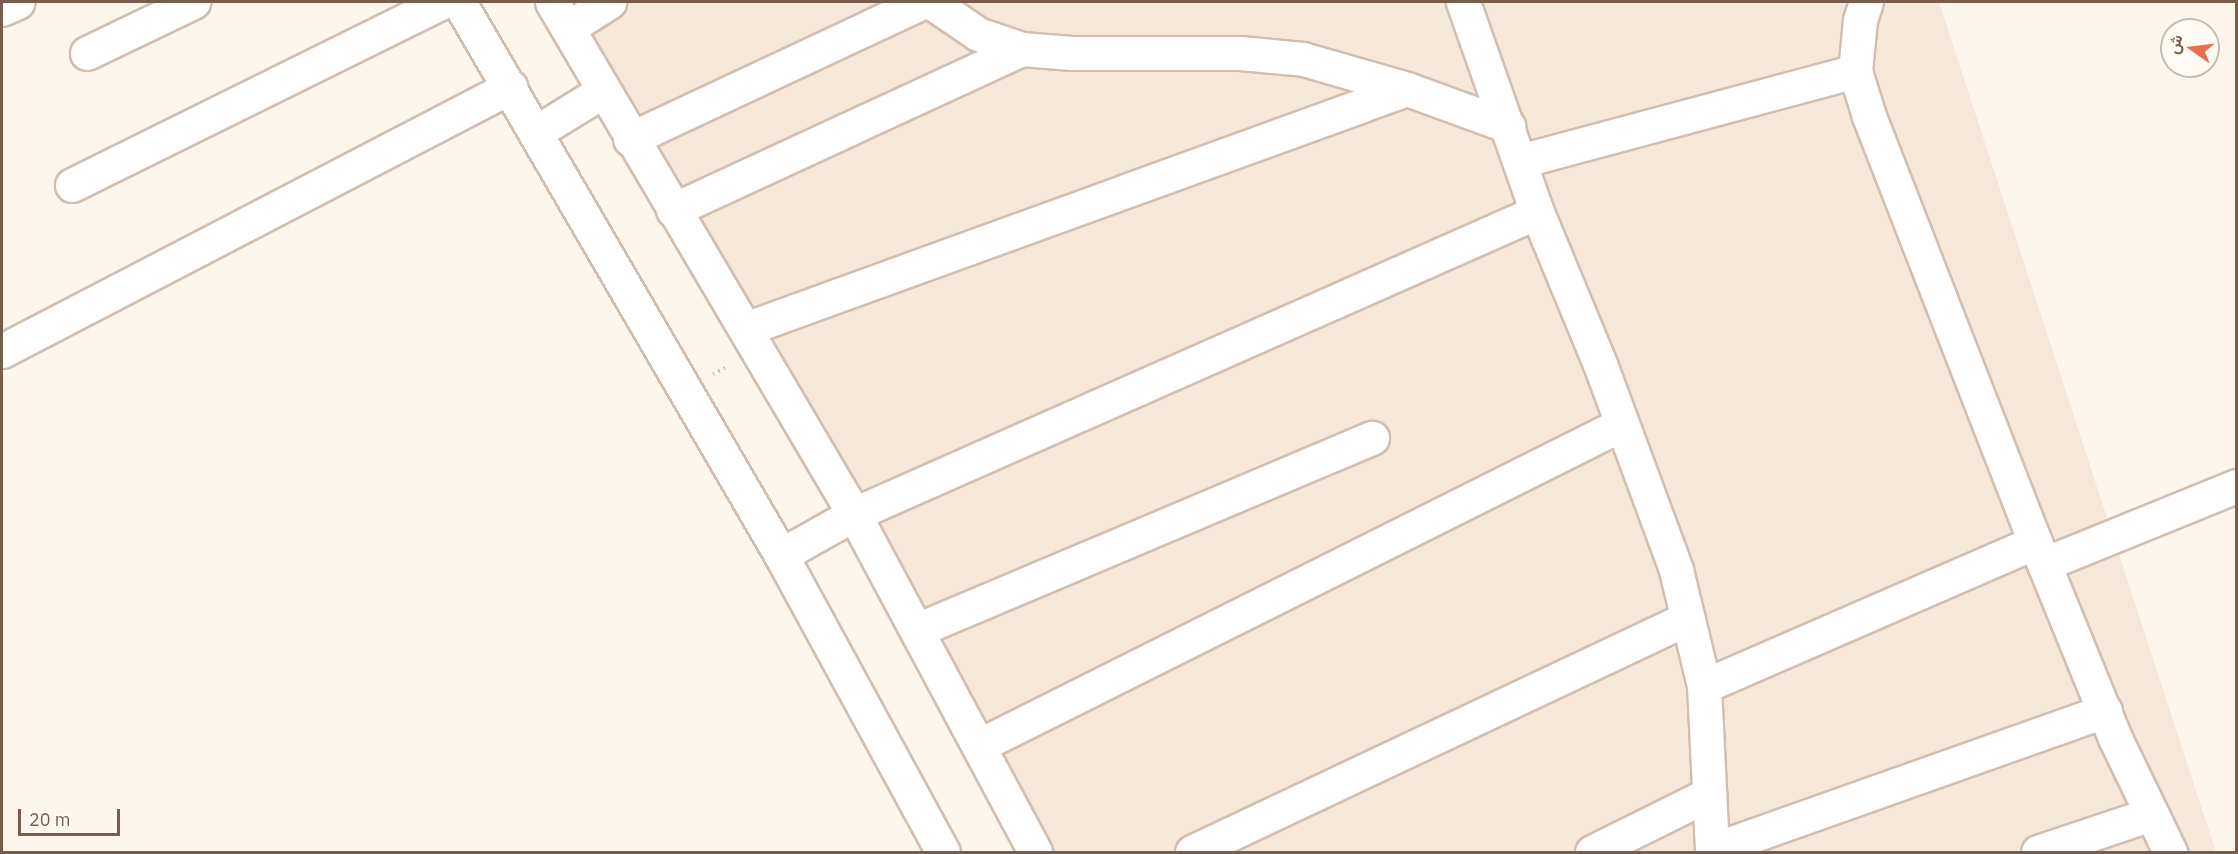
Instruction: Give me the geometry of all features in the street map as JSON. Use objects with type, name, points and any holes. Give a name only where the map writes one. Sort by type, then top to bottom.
[{"type":"street","points":[[2,9],[18,2]]},
{"type":"street","points":[[87,54],[193,2]]},
{"type":"street","points":[[72,185],[443,2]]},
{"type":"street","points":[[459,2],[538,131],[781,555],[943,852]]},
{"type":"street","points":[[609,2],[560,15],[630,139],[854,514],[980,745],[1035,852]]},
{"type":"street","points":[[630,139],[922,2]]},
{"type":"street","points":[[931,2],[978,34],[1022,49],[1072,53],[1240,53],[1303,59],[1407,89],[1508,126]]},
{"type":"street","points":[[1463,2],[1537,212],[1622,424],[1676,570],[1704,686],[1712,851],[2105,711]]},
{"type":"street","points":[[1866,2],[1860,20],[1855,71],[1869,117],[2040,553],[2105,711],[2170,852]]},
{"type":"street","points":[[673,210],[1022,49]]},
{"type":"street","points":[[1520,161],[1855,71]]},
{"type":"street","points":[[2,351],[510,87]]},
{"type":"street","points":[[752,340],[1407,89]]},
{"type":"street","points":[[538,131],[603,91]]},
{"type":"street","points":[[781,555],[854,514],[1537,212]]},
{"type":"street","points":[[980,745],[1622,424]]},
{"type":"street","points":[[917,630],[1372,438]]},
{"type":"street","points":[[1704,686],[2040,553],[2236,486]]},
{"type":"street","points":[[1192,852],[1688,618]]},
{"type":"street","points":[[1592,852],[1709,794]]},
{"type":"street","points":[[2038,852],[2151,814]]},
{"type":"path","points":[[685,388],[752,340]]},
{"type":"shaded area","points":[[573,2],[1939,2],[2216,852],[1052,852],[697,215]]}]
